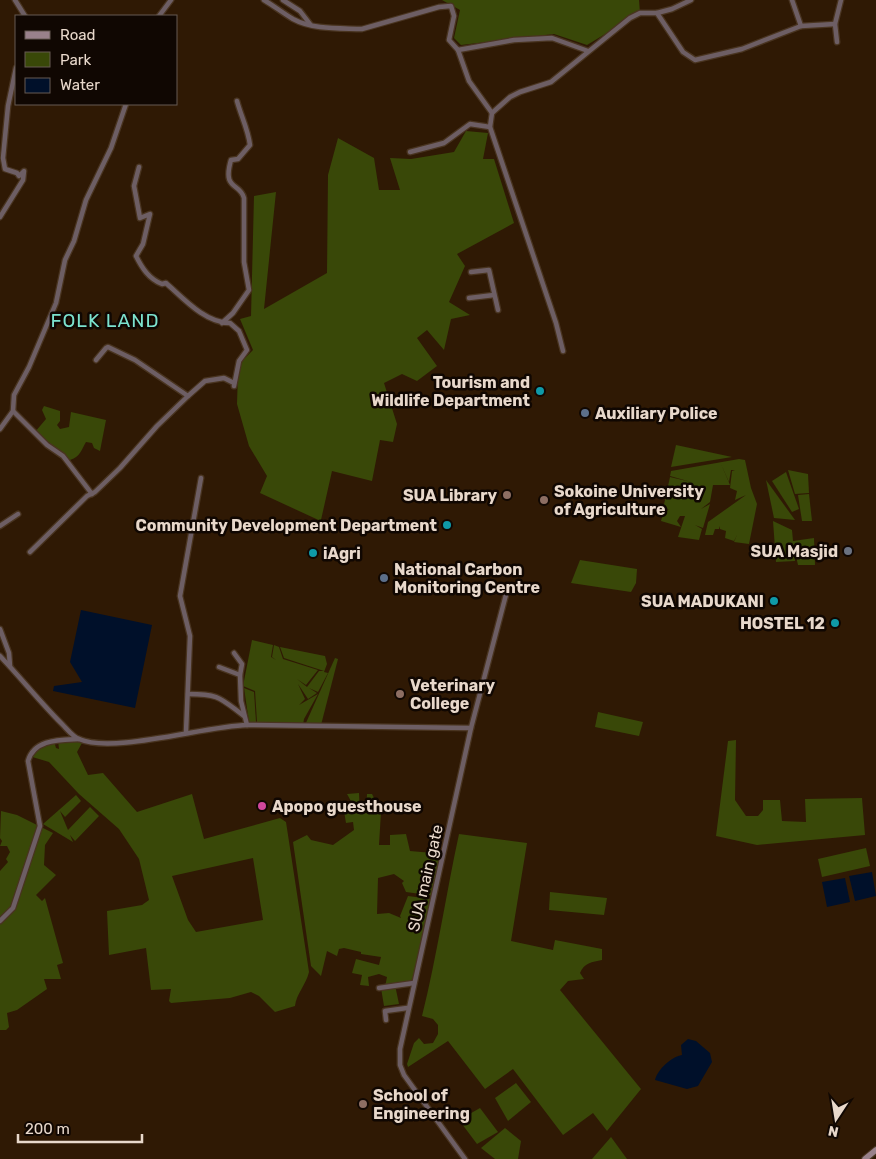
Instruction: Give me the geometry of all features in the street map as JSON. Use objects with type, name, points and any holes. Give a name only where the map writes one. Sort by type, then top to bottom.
[{"type":"main road","points":[[865,1159],[876,1150]]},
{"type":"street","points":[[15,0],[25,15]]},
{"type":"street","points":[[160,15],[171,0]]},
{"type":"street","points":[[264,0],[295,20],[315,26],[362,29],[439,7],[451,6],[454,16],[449,40],[458,50],[469,82],[492,113]]},
{"type":"street","points":[[283,0],[300,11],[310,24]]},
{"type":"street","points":[[563,351],[554,315],[490,127],[492,113],[500,104],[520,92],[551,82],[635,15],[672,9],[691,0]]},
{"type":"street","points":[[792,0],[801,26]]},
{"type":"street","points":[[838,42],[835,24],[841,0]]},
{"type":"street","points":[[656,13],[683,52],[695,60],[742,49],[801,26],[835,24]]},
{"type":"street","points":[[458,50],[514,40],[552,38],[588,51]]},
{"type":"street","points":[[0,217],[23,180],[24,173],[24,171],[19,176],[17,173],[5,169],[6,163],[1,158],[8,106],[15,73]]},
{"type":"street","points":[[222,323],[233,313],[249,290],[244,262],[244,198],[243,194],[230,184],[229,179],[231,160],[238,160],[250,145],[248,130],[242,119],[237,101]]},
{"type":"street","points":[[0,429],[14,411],[14,395],[29,367],[56,303],[65,260],[74,241],[86,200],[111,148],[126,105]]},
{"type":"street","points":[[410,152],[444,144],[470,124],[490,127]]},
{"type":"street","points":[[30,552],[87,496],[92,494],[120,468],[157,426],[205,381],[224,378],[234,384],[239,361],[247,350],[239,331],[230,323],[222,323],[191,306],[166,283],[162,284],[153,281],[142,268],[136,256],[143,244],[150,214],[140,218],[134,186],[139,167]]},
{"type":"street","points":[[471,272],[488,270],[498,310]]},
{"type":"street","points":[[469,298],[494,295]]},
{"type":"street","points":[[96,360],[108,347],[135,360],[188,396]]},
{"type":"street","points":[[14,411],[47,445],[62,456],[92,494]]},
{"type":"street","points":[[186,732],[190,636],[180,596],[201,478]]},
{"type":"street","points":[[0,526],[18,514]]},
{"type":"street","name":"SUA main gate","points":[[465,1159],[404,1075],[400,1065],[400,1049],[471,728],[508,587]]},
{"type":"street","points":[[0,629],[9,653],[10,667]]},
{"type":"street","points":[[234,652],[242,664],[240,688],[247,725]]},
{"type":"street","points":[[0,656],[39,701],[79,739]]},
{"type":"street","points":[[219,668],[240,675]]},
{"type":"street","points":[[188,694],[217,696],[230,703],[244,716]]},
{"type":"street","points":[[0,921],[13,908],[40,826],[28,761],[30,752],[40,746],[54,741],[79,739],[104,743],[161,738],[186,732],[247,725],[471,728]]},
{"type":"street","points":[[379,988],[414,982]]},
{"type":"street","points":[[386,1020],[385,1012],[408,1008]]},
{"type":"green space","points":[[442,0],[639,0],[640,13],[587,45],[554,34],[461,45],[454,38],[460,10]]},
{"type":"green space","points":[[466,131],[488,133],[483,159],[494,159],[514,223],[457,254],[465,266],[449,302],[470,315],[451,319],[444,350],[427,330],[417,338],[437,366],[417,381],[402,374],[384,383],[397,424],[393,442],[380,440],[372,481],[332,471],[321,520],[325,523],[260,493],[267,476],[249,446],[237,404],[238,372],[242,361],[253,350],[240,319],[251,316],[254,196],[276,192],[264,309],[327,273],[328,175],[338,138],[374,158],[379,190],[400,190],[390,158],[411,159],[454,152]]},
{"type":"green space","points":[[44,406],[60,411],[60,421],[57,425],[60,429],[69,427],[71,412],[106,420],[100,451],[94,448],[92,443],[86,442],[79,455],[70,460],[69,465],[63,456],[35,432],[46,419],[42,410]]},
{"type":"green space","points":[[676,445],[732,457],[671,467]]},
{"type":"green space","points":[[739,459],[745,460],[751,488],[757,504],[749,544],[734,542],[737,535],[734,541],[725,538],[726,531],[720,529],[720,526],[719,529],[715,529],[713,535],[705,535],[708,522],[746,495],[735,500],[737,491],[730,488],[732,471],[735,470],[731,470],[729,482],[721,464],[730,485],[713,485],[710,502],[701,509],[710,504],[703,528],[695,525],[702,529],[699,540],[678,537],[685,516],[680,516],[677,521],[681,527],[661,521],[664,510],[670,509],[663,509],[670,477],[691,482],[670,476],[671,471]]},
{"type":"green space","points":[[788,470],[808,474],[809,493],[795,494]]},
{"type":"green space","points":[[786,472],[799,509],[792,512],[772,481]]},
{"type":"green space","points":[[766,480],[795,520],[774,518]]},
{"type":"green space","points":[[809,494],[812,521],[802,521],[798,495]]},
{"type":"green space","points":[[773,521],[792,530],[793,541],[814,538],[815,565],[798,565],[794,547],[795,561],[776,562]]},
{"type":"green space","points":[[580,560],[637,569],[636,583],[631,592],[571,583]]},
{"type":"green space","points":[[252,640],[273,645],[271,657],[276,660],[272,657],[274,645],[279,647],[283,659],[318,670],[306,685],[297,679],[307,687],[319,671],[324,671],[284,658],[280,647],[325,656],[327,664],[324,672],[328,673],[318,692],[309,688],[317,693],[308,699],[298,684],[305,699],[299,705],[318,694],[304,719],[303,725],[257,722],[255,691],[243,686]]},
{"type":"green space","points":[[335,658],[338,659],[321,725],[305,725]]},
{"type":"green space","points":[[244,688],[254,692],[256,722],[249,722]]},
{"type":"green space","points":[[598,712],[643,722],[639,736],[595,727]]},
{"type":"green space","points":[[79,739],[82,743],[77,752],[88,775],[103,773],[137,812],[192,794],[204,839],[280,818],[286,822],[309,972],[297,997],[295,1006],[275,1012],[259,996],[251,992],[230,998],[171,1003],[169,1001],[171,989],[151,990],[146,948],[109,955],[107,911],[142,905],[149,900],[139,859],[119,829],[79,794],[49,762],[29,756],[30,752],[54,741],[56,748],[59,749],[58,740]],"holes":[[[253,858],[263,920],[196,932],[188,920],[172,876]]]},
{"type":"green space","points":[[736,740],[735,800],[746,816],[758,816],[763,810],[763,800],[780,800],[782,821],[806,822],[805,799],[862,798],[865,835],[757,845],[716,836],[728,741]]},
{"type":"green space","points":[[359,793],[360,813],[366,813],[367,794],[372,794],[381,812],[379,845],[390,845],[390,835],[406,834],[410,851],[444,854],[435,896],[406,892],[402,883],[404,881],[394,874],[378,878],[377,914],[389,913],[401,918],[400,916],[408,896],[431,899],[426,921],[428,922],[412,981],[395,985],[399,1004],[384,1006],[381,988],[385,987],[387,977],[379,974],[368,977],[369,986],[360,985],[362,975],[352,973],[356,959],[379,965],[381,957],[361,954],[361,952],[344,948],[339,949],[337,956],[327,951],[321,976],[311,966],[293,842],[307,835],[311,840],[333,845],[354,830],[353,822],[346,823],[344,811],[352,803],[347,794]]},
{"type":"green space","points":[[76,795],[81,801],[65,817],[60,811],[68,830],[90,807],[99,816],[75,841],[70,835],[73,842],[43,824]]},
{"type":"green space","points":[[1,811],[17,815],[53,833],[45,845],[44,865],[56,875],[36,895],[42,901],[45,898],[63,963],[57,965],[61,979],[44,979],[47,989],[17,1010],[7,1013],[9,1027],[6,1030],[0,1030],[0,871],[8,862],[6,859],[10,852],[7,846],[0,846],[2,841],[0,838]]},
{"type":"green space","points":[[459,834],[527,843],[511,941],[553,950],[555,940],[602,949],[602,960],[589,964],[580,973],[584,979],[568,981],[560,990],[641,1089],[607,1131],[593,1113],[563,1135],[513,1069],[485,1089],[448,1041],[408,1067],[407,1064],[414,1043],[419,1038],[424,1044],[433,1043],[438,1034],[438,1025],[433,1019],[422,1016]]},
{"type":"green space","points":[[866,848],[870,866],[822,877],[818,859]]},
{"type":"green space","points":[[550,892],[607,898],[604,915],[549,910]]},
{"type":"green space","points":[[516,1083],[531,1102],[508,1121],[495,1098]]},
{"type":"green space","points":[[480,1108],[498,1132],[477,1144],[459,1120]]},
{"type":"green space","points":[[505,1128],[521,1141],[518,1159],[495,1159],[481,1148]]},
{"type":"green space","points":[[611,1137],[627,1159],[592,1159]]},
{"type":"water","points":[[81,610],[152,625],[135,708],[53,691],[54,686],[82,682],[70,662]]},
{"type":"water","points":[[872,872],[876,896],[855,901],[849,876]]},
{"type":"water","points":[[845,878],[850,902],[827,907],[822,882]]},
{"type":"water","points":[[688,1039],[696,1041],[710,1053],[712,1062],[698,1086],[687,1089],[655,1080],[666,1064],[682,1055],[681,1045]]},
{"type":"place","name":"Tourism and Wildlife Department","points":[[540,391]]},
{"type":"place","name":"Auxiliary Police","points":[[585,413]]},
{"type":"place","name":"SUA Library","points":[[507,495]]},
{"type":"place","name":"Sokoine University of Agriculture","points":[[544,500]]},
{"type":"place","name":"Community Development Department","points":[[447,525]]},
{"type":"place","name":"SUA Masjid","points":[[848,551]]},
{"type":"place","name":"iAgri","points":[[313,553]]},
{"type":"place","name":"National Carbon Monitoring Centre","points":[[384,578]]},
{"type":"place","name":"SUA MADUKANI","points":[[774,601]]},
{"type":"place","name":"HOSTEL 12","points":[[835,623]]},
{"type":"place","name":"Veterinary College","points":[[400,694]]},
{"type":"place","name":"Apopo guesthouse","points":[[262,806]]},
{"type":"place","name":"School of Engineering","points":[[363,1104]]},
{"type":"district","name":"FOLK LAND","points":[[105,320]]}]
